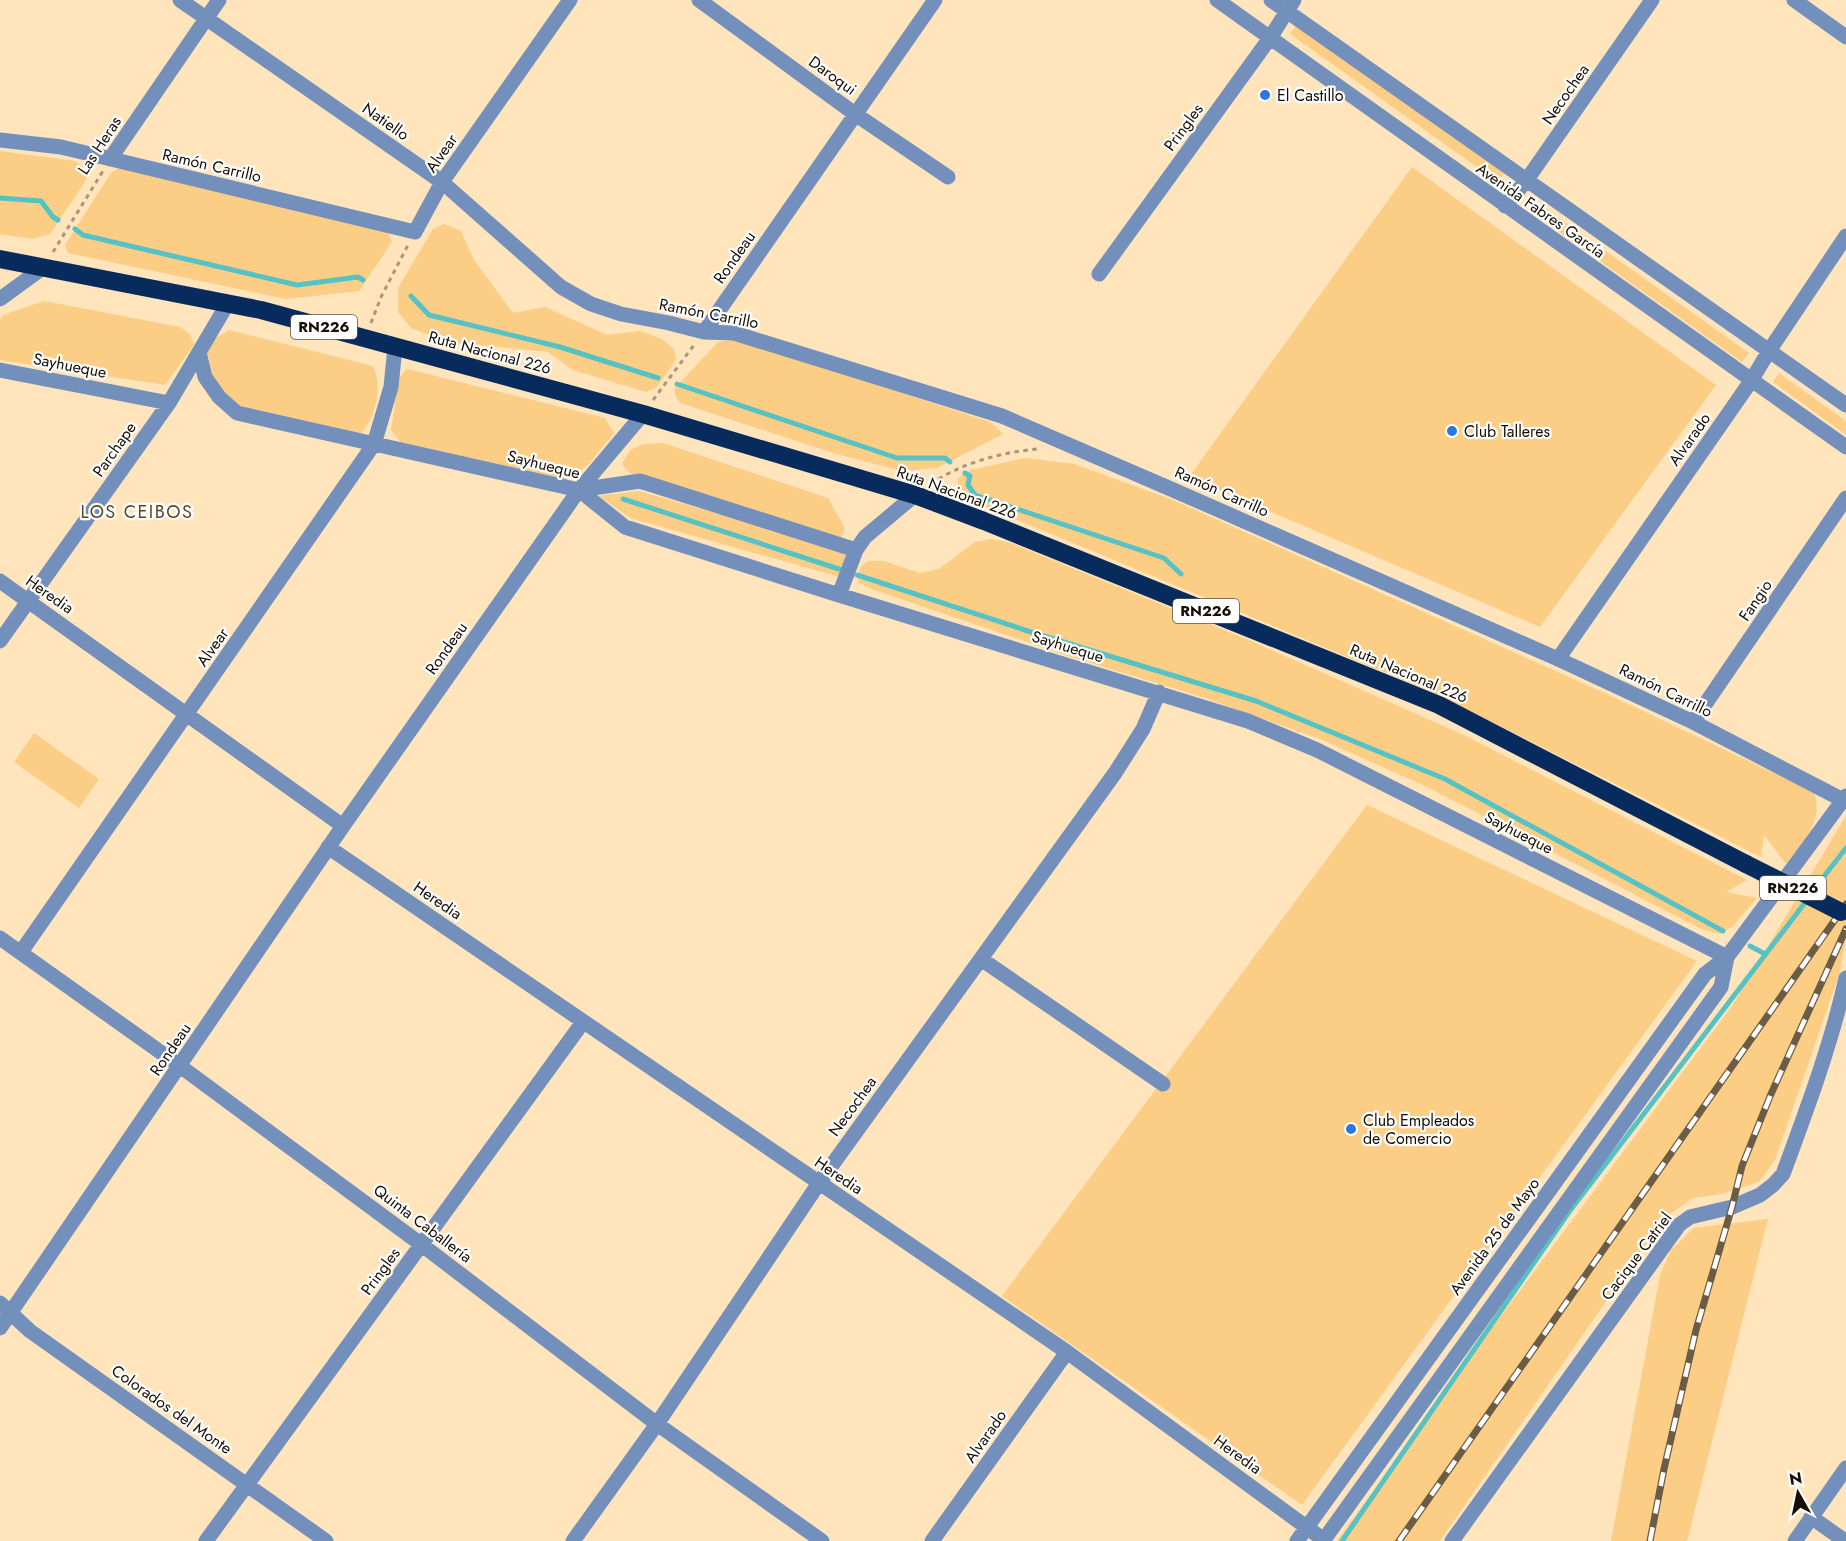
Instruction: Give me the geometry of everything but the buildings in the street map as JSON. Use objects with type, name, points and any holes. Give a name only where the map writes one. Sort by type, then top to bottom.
[{"type":"highway","name":"Ruta Nacional 226","points":[[0,259],[261,309],[643,414],[915,495],[1439,705],[1846,915]]},
{"type":"street","name":"Natiello","points":[[180,0],[442,182],[561,287]]},
{"type":"street","name":"Las Heras","points":[[110,159],[219,0]]},
{"type":"street","name":"Alvear","points":[[415,232],[442,182],[570,0]]},
{"type":"street","name":"Daroqui","points":[[699,0],[855,114],[948,177]]},
{"type":"street","name":"Rondeau","points":[[704,332],[935,0]]},
{"type":"street","name":"Avenida Fabres García","points":[[1217,0],[1846,447]]},
{"type":"street","name":"Avenida Fabres García","points":[[1271,0],[1290,6],[1526,181],[1846,405]]},
{"type":"street","name":"Necochea","points":[[1505,206],[1526,181],[1652,0]]},
{"type":"street","points":[[1794,0],[1846,36]]},
{"type":"street","name":"Pringles","points":[[1099,274],[1270,38],[1290,6]]},
{"type":"street","name":"Ramón Carrillo","points":[[0,140],[61,147],[415,232]]},
{"type":"street","name":"Alvarado","points":[[1558,659],[1751,381],[1846,236]]},
{"type":"street","points":[[0,299],[44,267]]},
{"type":"street","name":"Ramón Carrillo","points":[[561,287],[591,304],[621,315],[704,332],[734,333],[1002,417],[1558,659],[1693,722],[1845,798]]},
{"type":"street","name":"Parchape","points":[[0,641],[169,403],[228,303]]},
{"type":"street","name":"Alvear","points":[[21,952],[374,444],[391,387],[395,347]]},
{"type":"street","name":"Sayhueque","points":[[199,352],[205,377],[219,397],[237,413],[579,490],[625,526],[839,596],[1248,721],[1317,750],[1726,957]]},
{"type":"street","name":"Sayhueque","points":[[0,370],[169,403]]},
{"type":"street","name":"Rondeau","points":[[0,1328],[6,1308],[180,1066],[342,826],[579,490],[643,414]]},
{"type":"street","points":[[579,490],[640,481],[856,550]]},
{"type":"street","points":[[839,596],[856,550],[865,537],[915,495]]},
{"type":"street","name":"Fangio","points":[[1693,722],[1846,498]]},
{"type":"street","name":"Heredia","points":[[0,581],[342,826]]},
{"type":"street","name":"Necochea","points":[[573,1541],[657,1424],[819,1183],[1115,773],[1143,729],[1159,692]]},
{"type":"street","name":"Avenida 25 de Mayo","points":[[1297,1541],[1705,974],[1726,957],[1845,798]]},
{"type":"street","name":"Heredia","points":[[328,847],[1066,1352],[1307,1526],[1323,1540]]},
{"type":"street","name":"Quinta Caballería","points":[[0,938],[180,1066],[422,1245],[657,1424],[822,1541]]},
{"type":"street","name":"Avenida 25 de Mayo","points":[[1323,1540],[1720,987],[1726,957]]},
{"type":"street","points":[[981,959],[1163,1084]]},
{"type":"street","name":"Cacique Catriel","points":[[1452,1541],[1678,1225],[1690,1216],[1732,1207],[1760,1195],[1784,1174],[1842,1016],[1846,978]]},
{"type":"street","name":"Pringles","points":[[206,1541],[583,1022]]},
{"type":"street","name":"Colorados del Monte","points":[[6,1308],[30,1331],[326,1541]]},
{"type":"street","name":"Alvarado","points":[[932,1541],[1066,1352]]},
{"type":"street","points":[[1795,1541],[1846,1468]]},
{"type":"street","points":[[1811,1517],[1845,1541]]},
{"type":"path","name":"Las Heras","points":[[44,267],[110,159]]},
{"type":"path","points":[[368,339],[372,318],[381,297],[415,232]]},
{"type":"path","points":[[643,414],[704,332]]},
{"type":"path","points":[[915,495],[940,477],[978,461],[1022,450],[1042,449]]},
{"type":"shaded area","points":[[1296,25],[1504,173],[1498,182],[1290,34]]},
{"type":"shaded area","points":[[0,151],[75,161],[83,167],[87,179],[50,234],[32,239],[0,234]]},
{"type":"shaded area","points":[[121,167],[388,232],[392,242],[359,291],[286,299],[68,253],[65,245],[111,173]]},
{"type":"shaded area","name":"Club Talleres","points":[[1412,167],[1716,385],[1540,627],[1189,477]]},
{"type":"shaded area","points":[[1541,205],[1749,353],[1742,362],[1534,214]]},
{"type":"shaded area","points":[[444,224],[461,231],[474,260],[513,313],[545,307],[607,335],[640,331],[662,339],[674,349],[676,360],[657,387],[646,392],[573,370],[548,352],[446,342],[411,328],[398,312],[398,288],[433,229]]},
{"type":"shaded area","points":[[44,301],[180,327],[190,334],[194,345],[165,385],[0,360],[0,320],[3,315]]},
{"type":"shaded area","points":[[229,330],[373,366],[377,384],[376,403],[364,429],[358,436],[234,407],[216,387],[207,352],[214,339]]},
{"type":"shaded area","points":[[737,339],[990,422],[1003,434],[937,468],[901,471],[833,453],[680,403],[674,389],[718,342]]},
{"type":"shaded area","points":[[407,369],[605,418],[614,433],[588,465],[566,481],[403,446],[391,430],[399,378]]},
{"type":"shaded area","points":[[1779,373],[1846,421],[1846,435],[1773,382]]},
{"type":"shaded area","points":[[663,443],[828,498],[845,528],[841,539],[630,473],[622,464],[630,450],[644,444]]},
{"type":"shaded area","points":[[1025,458],[1074,464],[1173,500],[1607,694],[1814,792],[1816,813],[1810,831],[1786,864],[1764,835],[1761,857],[1498,725],[1396,677],[964,498],[958,489],[958,478],[971,470]]},
{"type":"shaded area","points":[[639,491],[847,551],[840,577],[630,518],[599,496]]},
{"type":"shaded area","points":[[990,539],[1008,542],[1251,641],[1464,735],[1747,880],[1726,892],[1757,898],[1732,927],[1719,934],[1699,928],[1425,786],[1320,739],[1205,698],[1068,656],[871,589],[858,582],[860,567],[869,561],[883,561],[920,573],[939,569],[975,542]]},
{"type":"shaded area","points":[[34,733],[99,779],[79,808],[14,762]]},
{"type":"shaded area","name":"Club Empleados de Comercio","points":[[1367,805],[1697,961],[1302,1505],[1002,1296]]},
{"type":"shaded area","points":[[1846,816],[1846,938],[1840,972],[1775,1160],[1759,1182],[1722,1194],[1693,1198],[1663,1219],[1440,1541],[1337,1541],[1492,1328],[1732,1006]]},
{"type":"shaded area","points":[[1768,1219],[1687,1541],[1611,1541],[1660,1275],[1671,1250],[1694,1228]]},
{"type":"waterway","points":[[0,198],[41,201],[58,220]]},
{"type":"waterway","points":[[75,229],[83,235],[297,285],[358,277],[363,280]]},
{"type":"waterway","points":[[411,296],[429,315],[560,347],[658,378]]},
{"type":"waterway","points":[[677,384],[897,458],[945,458],[950,462]]},
{"type":"waterway","points":[[965,473],[970,476],[968,485],[975,495],[1164,558],[1181,574]]},
{"type":"waterway","points":[[623,499],[839,569]]},
{"type":"waterway","points":[[857,575],[1031,632],[1256,701],[1445,779],[1723,931]]},
{"type":"waterway","points":[[1812,892],[1846,848]]},
{"type":"waterway","points":[[1342,1541],[1569,1212],[1807,900]]},
{"type":"waterway","points":[[1750,946],[1765,954]]},
{"type":"railway","points":[[1399,1541],[1846,904]]},
{"type":"railway","points":[[1650,1541],[1696,1330],[1742,1166],[1771,1094],[1846,929]]},
{"type":"place","name":"El Castillo","points":[[1265,95]]},
{"type":"place","name":"Club Talleres","points":[[1452,431]]},
{"type":"place","name":"Club Empleados de Comercio","points":[[1351,1129]]},
{"type":"district","name":"LOS CEIBOS","points":[[137,512]]}]
